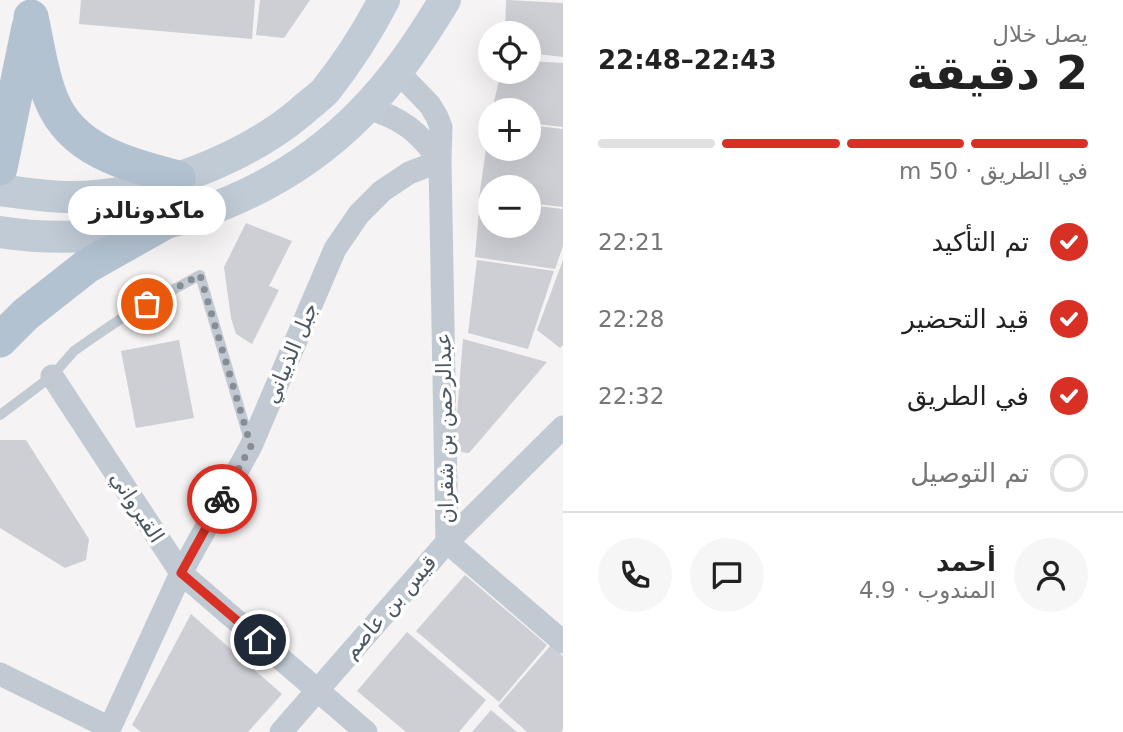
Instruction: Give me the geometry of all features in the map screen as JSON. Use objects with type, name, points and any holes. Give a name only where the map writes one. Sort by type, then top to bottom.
[{"type":"main road","points":[[0,190],[70,198],[117,193],[178,178],[215,165],[257,143],[292,119],[324,92],[349,58],[384,0]]},
{"type":"main road","points":[[0,232],[24,236],[71,237],[119,232],[217,208],[274,180],[327,144],[366,108],[397,71],[445,0]]},
{"type":"main road","points":[[31,8],[51,101],[72,130],[85,142],[116,160],[178,178]]},
{"type":"main road","points":[[0,167],[31,8]]},
{"type":"main road","points":[[0,340],[26,314],[87,266],[165,222]]},
{"type":"street","name":"عبدالرحمن بن شقران","points":[[397,71],[430,105],[441,127],[447,542],[563,642]]},
{"type":"street","points":[[366,108],[388,113],[408,126],[440,161]]},
{"type":"street","name":"جبل الذبياني","points":[[109,730],[181,573],[251,446],[335,249],[359,214],[382,191],[409,173],[440,161]]},
{"type":"street","name":"القيرواني","points":[[52,376],[181,573],[366,732]]},
{"type":"street","name":"قيس بن عاصم","points":[[281,732],[447,542],[563,427]]},
{"type":"street","points":[[0,674],[109,730]]},
{"type":"lane","points":[[0,415],[52,376],[74,351],[91,339],[125,316],[200,275],[251,446]]},
{"type":"building","points":[[81,0],[255,0],[252,39],[79,24]]},
{"type":"building","points":[[260,0],[310,0],[284,38],[256,35]]},
{"type":"building","points":[[506,0],[563,3],[563,57],[541,54],[541,21],[505,21]]},
{"type":"building","points":[[541,62],[563,63],[563,127],[541,124],[541,98],[495,98],[498,84],[541,84]]},
{"type":"building","points":[[541,126],[563,129],[563,207],[541,204],[541,175],[482,175],[484,161],[541,161]]},
{"type":"building","points":[[541,206],[563,209],[563,246],[555,269],[475,257],[478,223],[478,238],[541,238]]},
{"type":"building","points":[[246,223],[292,241],[269,286],[279,290],[252,344],[236,334],[231,318],[224,267]]},
{"type":"building","points":[[477,260],[554,271],[528,349],[468,333]]},
{"type":"building","points":[[563,260],[563,345],[560,348],[537,330]]},
{"type":"building","points":[[463,339],[547,362],[469,453],[454,451]]},
{"type":"building","points":[[179,340],[194,418],[136,428],[121,351]]},
{"type":"building","points":[[0,440],[26,440],[89,539],[86,560],[65,568],[0,528]]},
{"type":"building","points":[[465,575],[547,645],[499,702],[416,631]]},
{"type":"building","points":[[191,614],[282,694],[248,732],[141,732],[132,725]]},
{"type":"building","points":[[407,632],[486,700],[459,732],[406,732],[357,691]]},
{"type":"building","points":[[551,645],[563,656],[563,730],[527,732],[498,706]]},
{"type":"building","points":[[491,710],[517,732],[472,732]]},
{"type":"way so far","points":[[147,304],[200,275],[251,446],[222,499]]},
{"type":"place","name":"ماكدونالدز","points":[[147,304]]},
{"type":"route","points":[[222,499],[181,573],[260,640]]}]
